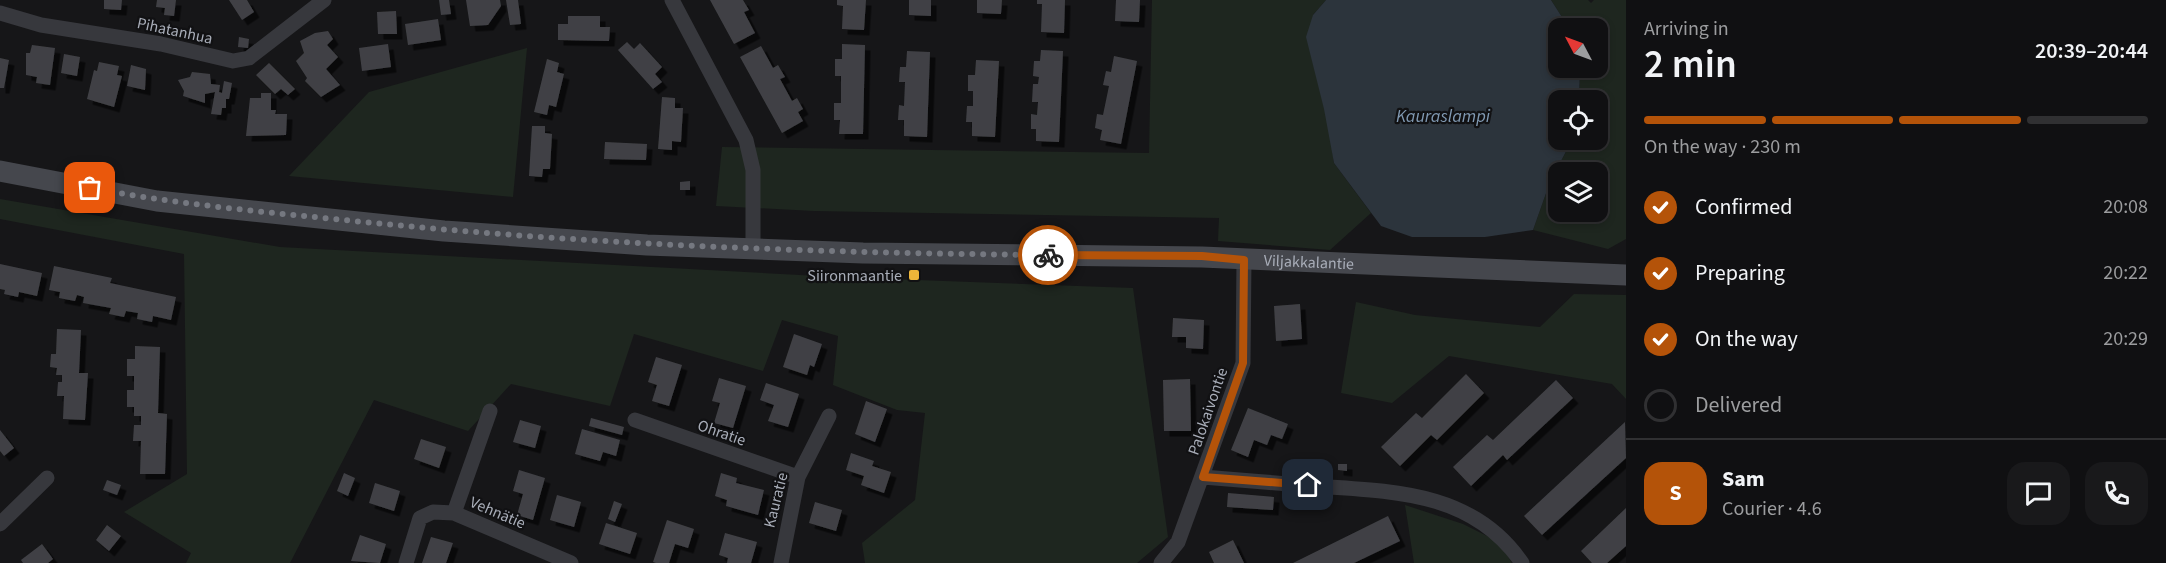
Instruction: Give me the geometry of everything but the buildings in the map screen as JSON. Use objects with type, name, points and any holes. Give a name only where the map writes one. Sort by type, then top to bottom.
[{"type":"main road","name":"Viljakkalantie","points":[[0,171],[157,201],[444,231],[753,250],[1202,256],[1244,260],[1622,272]]},
{"type":"street","name":"Pihatanhua","points":[[0,13],[40,25],[161,44],[233,61],[249,58],[324,0]]},
{"type":"street","points":[[672,0],[746,140],[753,170],[753,250]]},
{"type":"street","name":"Palokaivontie","points":[[1161,563],[1178,542],[1243,363],[1244,260]]},
{"type":"street","points":[[454,513],[490,411]]},
{"type":"street","name":"Kauratie","points":[[781,563],[798,477],[829,416]]},
{"type":"street","name":"Ohratie","points":[[635,420],[798,477]]},
{"type":"street","points":[[1203,477],[1397,491],[1464,510],[1503,537],[1522,563]]},
{"type":"street","points":[[0,524],[47,478]]},
{"type":"street","name":"Vehnätie","points":[[406,563],[420,518],[433,512],[454,513],[571,563]]},
{"type":"shaded area","points":[[1152,0],[1326,0],[1313,15],[1334,163],[1371,213],[1330,250],[1218,241],[1219,218],[814,211],[716,206],[722,147],[1149,153]]},
{"type":"shaded area","points":[[1551,0],[1588,0],[1591,3],[1594,0],[1626,0],[1626,239],[1608,249],[1533,230],[1548,188],[1548,222],[1608,222],[1608,162],[1560,162],[1567,150],[1608,150],[1608,90],[1579,90],[1580,78],[1608,78],[1608,18],[1563,18]]},
{"type":"shaded area","points":[[527,48],[513,197],[289,176],[369,92]]},
{"type":"shaded area","points":[[0,199],[280,247],[837,277],[1133,288],[1168,537],[1137,563],[865,563],[862,543],[915,500],[925,413],[897,410],[833,385],[838,336],[782,320],[763,371],[634,334],[610,406],[511,384],[468,431],[374,400],[290,563],[186,563],[191,553],[124,512],[187,474],[184,254],[0,219]]},
{"type":"shaded area","points":[[1574,294],[1626,295],[1626,399],[1612,384],[1449,356],[1392,403],[1341,393],[1356,302],[1415,315],[1540,327]]},
{"type":"shaded area","points":[[1405,505],[1463,524],[1499,542],[1512,563],[1414,563]]},
{"type":"water","name":"Kauraslampi","points":[[1326,0],[1551,0],[1563,18],[1548,18],[1548,78],[1580,78],[1579,90],[1548,90],[1548,150],[1567,150],[1560,162],[1548,162],[1548,188],[1533,230],[1485,237],[1412,237],[1381,226],[1334,163],[1324,109],[1306,37],[1313,15]]},
{"type":"way so far","points":[[90,188],[157,201],[444,231],[753,250],[1048,255]]},
{"type":"place","name":"Siironmaantie","points":[[914,275]]},
{"type":"route","points":[[1048,255],[1202,256],[1244,260],[1243,363],[1203,477],[1308,485]]}]
